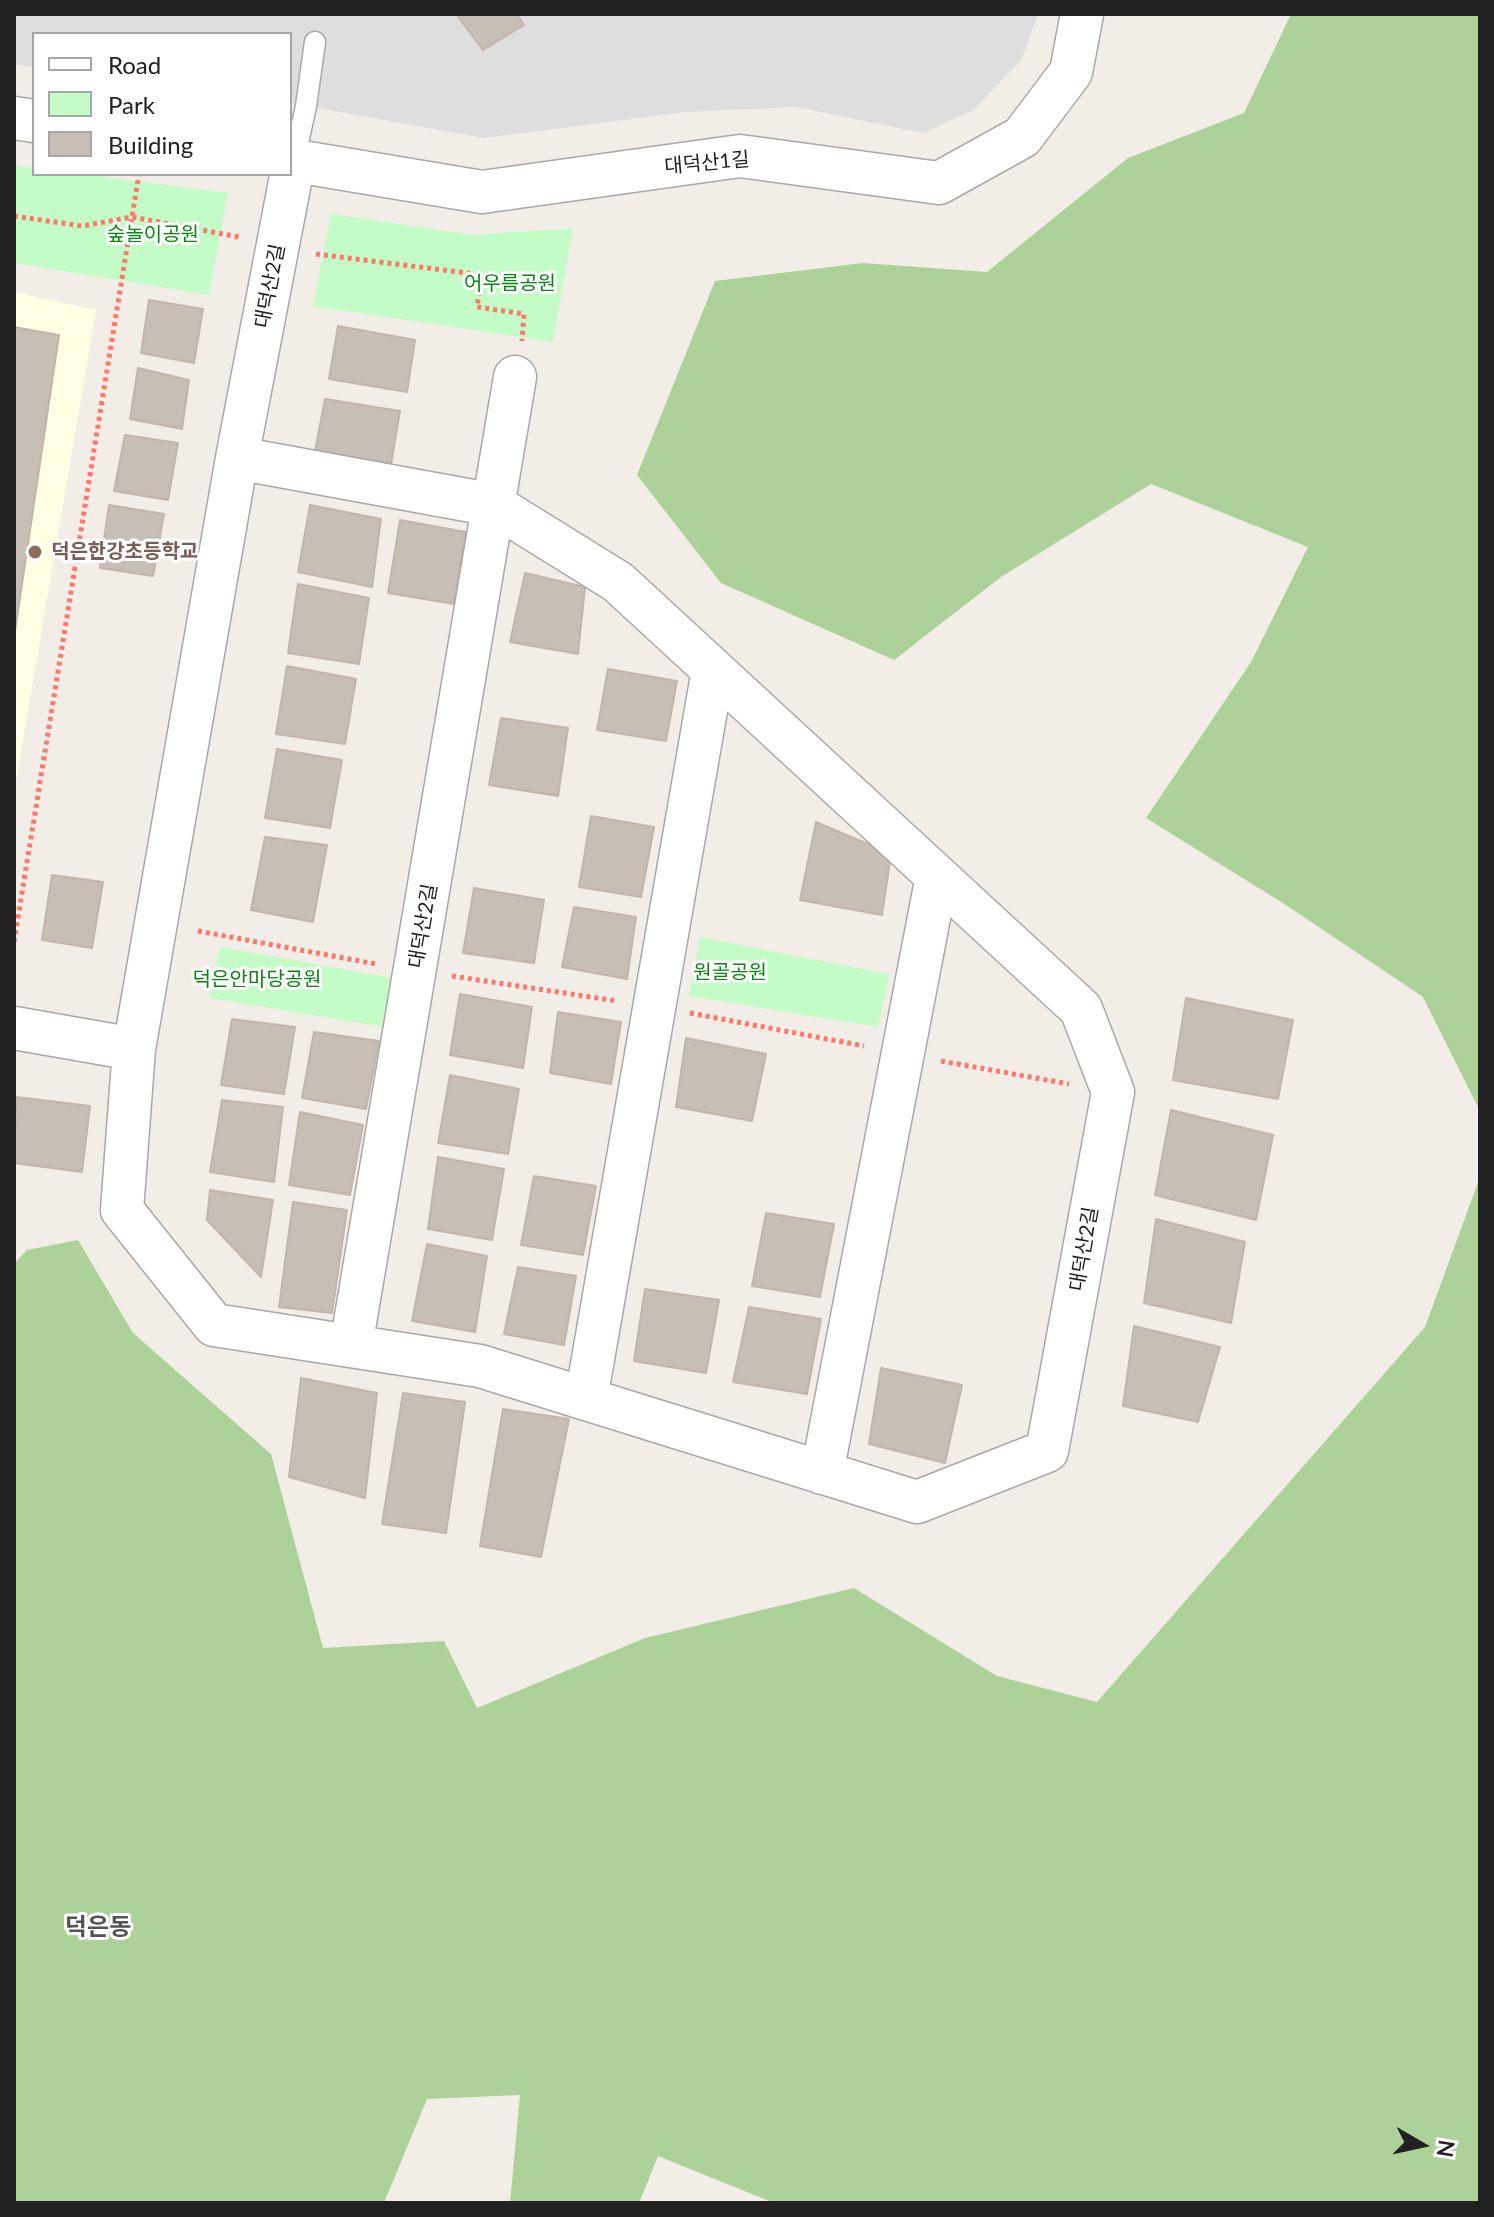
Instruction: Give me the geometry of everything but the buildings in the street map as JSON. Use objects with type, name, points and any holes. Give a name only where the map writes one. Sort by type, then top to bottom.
[{"type":"street","name":"대덕산1길","points":[[292,161],[482,192],[740,156],[939,183],[1022,137],[1071,72],[1082,14]]},
{"type":"street","name":"대덕산2길","points":[[237,458],[494,505],[618,582],[1081,1009],[1113,1092],[1047,1451],[917,1502],[480,1366],[214,1325],[122,1210],[134,1049],[237,458],[289,176]]},
{"type":"street","points":[[494,505],[515,377]]},
{"type":"street","name":"대덕산2길","points":[[351,1346],[494,505]]},
{"type":"street","points":[[586,1399],[713,670]]},
{"type":"street","points":[[822,1473],[937,876]]},
{"type":"street","points":[[14,1028],[134,1049]]},
{"type":"lane","points":[[292,161],[306,106],[315,42]]},
{"type":"path","points":[[14,942],[139,176]]},
{"type":"path","points":[[14,216],[82,226],[132,217],[240,237]]},
{"type":"path","points":[[316,254],[482,275],[477,307],[524,314],[515,377]]},
{"type":"shaded area","points":[[14,14],[1038,14],[1022,59],[973,110],[923,133],[796,107],[686,112],[484,138],[292,103],[292,32],[32,32],[32,67],[14,64]]},
{"type":"shaded area","name":"덕은한강초등학교","points":[[14,292],[96,310],[14,794]]},
{"type":"green space","points":[[1291,14],[1480,14],[1480,1111],[1423,997],[1286,905],[1146,818],[1251,662],[1308,547],[1151,484],[1001,577],[894,660],[721,583],[637,475],[715,281],[863,263],[987,272],[1128,158],[1244,113]]},
{"type":"green space","name":"숲놀이공원","points":[[14,165],[32,168],[32,176],[99,176],[228,193],[209,295],[14,263]]},
{"type":"green space","name":"어우름공원","points":[[331,214],[473,235],[573,228],[553,342],[313,306]]},
{"type":"green space","name":"원골공원","points":[[700,937],[890,974],[878,1027],[689,996]]},
{"type":"green space","name":"덕은안마당공원","points":[[220,947],[393,978],[384,1027],[209,998]]},
{"type":"green space","points":[[1480,1177],[1480,2203],[774,2203],[658,2156],[639,2203],[510,2203],[520,2095],[427,2099],[384,2203],[14,2203],[14,1264],[27,1250],[78,1240],[133,1333],[271,1454],[323,1648],[444,1641],[477,1708],[645,1638],[854,1588],[997,1676],[1097,1702],[1425,1327]]},
{"type":"place","name":"덕은한강초등학교","points":[[35,552]]},
{"type":"district","name":"덕은동","points":[[98,1927]]}]
